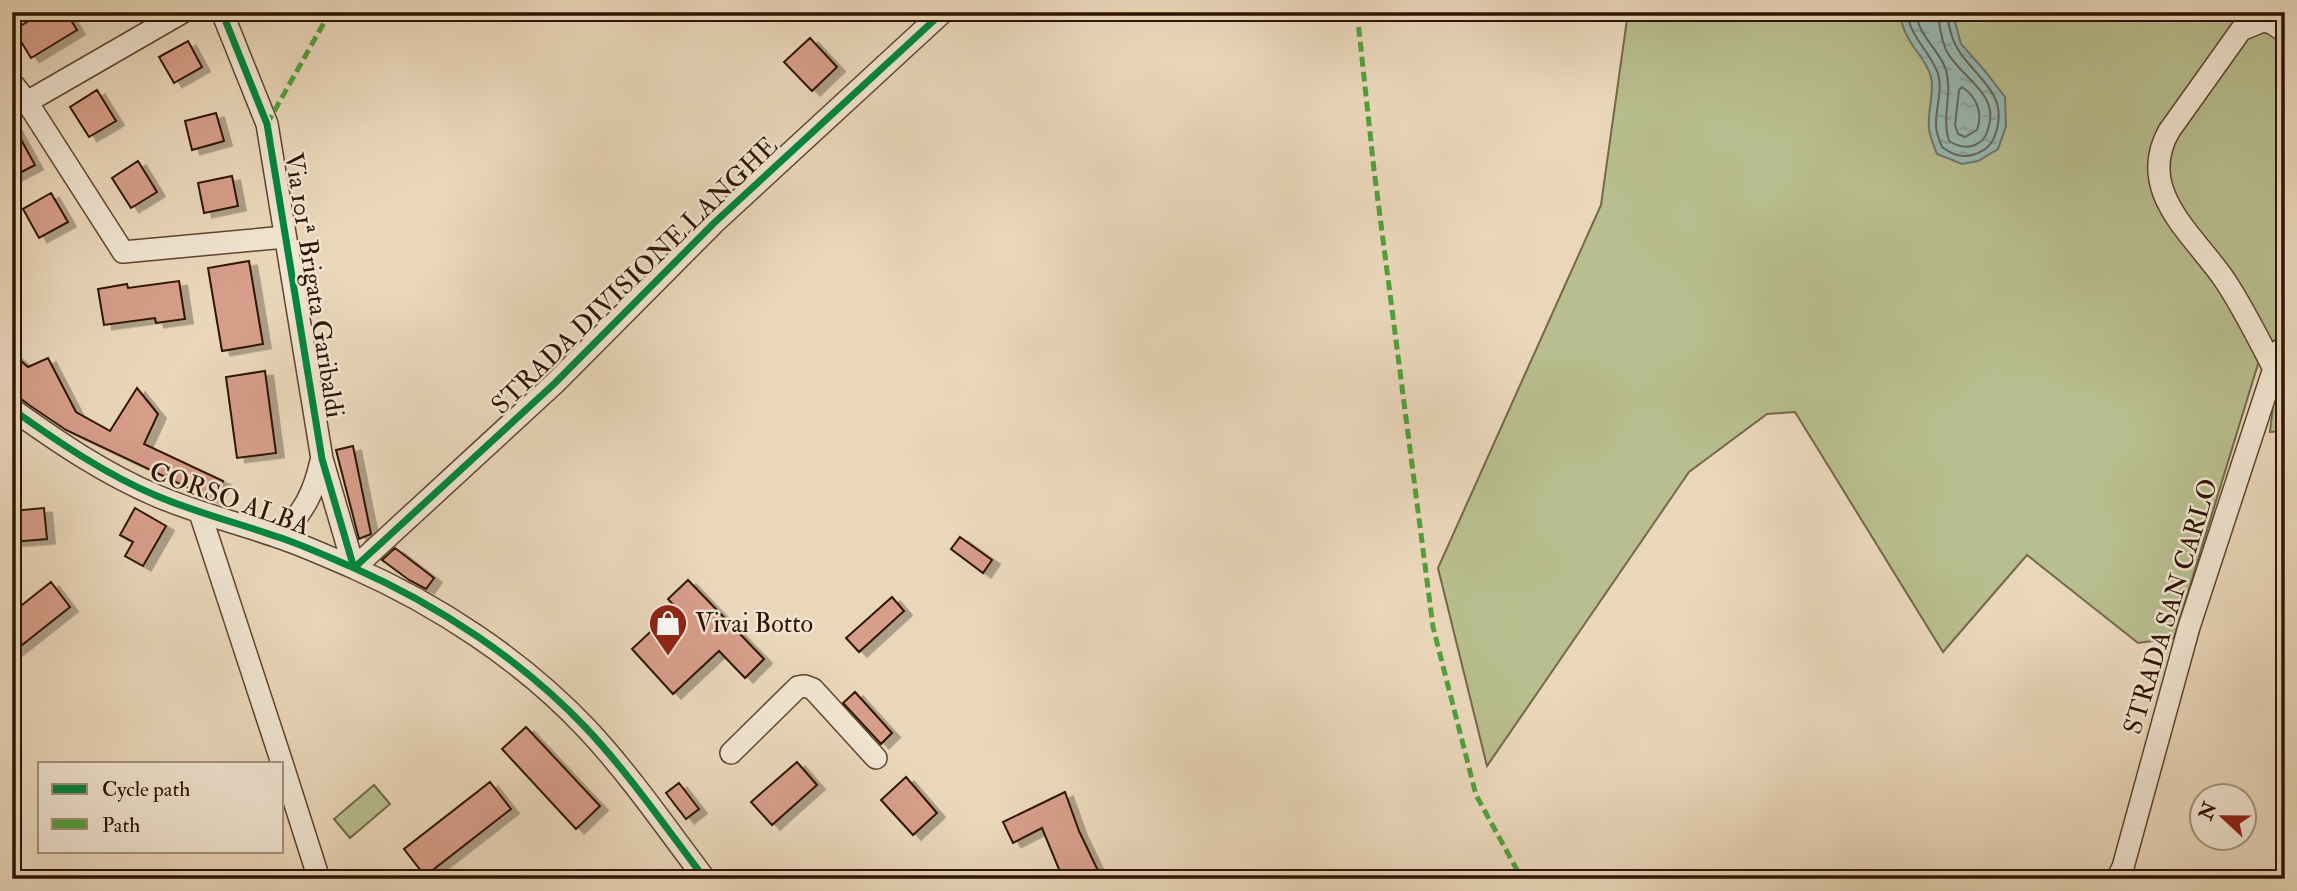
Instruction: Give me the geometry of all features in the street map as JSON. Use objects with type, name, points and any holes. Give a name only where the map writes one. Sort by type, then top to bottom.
[{"type":"street","points":[[27,102],[183,12]]},
{"type":"street","name":"Via 101ª Brigata Garibaldi","points":[[222,12],[267,124],[322,459],[354,568]]},
{"type":"street","name":"STRADA DIVISIONE LANGHE","points":[[354,568],[555,383],[715,223],[943,12]]},
{"type":"street","name":"STRADA SAN CARLO","points":[[2117,879],[2123,867],[2189,627],[2277,359],[2223,278],[2168,206],[2161,168],[2164,143],[2169,131],[2241,30],[2263,22],[2272,23],[2285,32]]},
{"type":"street","points":[[12,83],[27,102],[123,252],[285,237]]},
{"type":"street","name":"CORSO ALBA","points":[[18,421],[156,496],[200,513],[280,537],[354,568],[443,615],[492,647],[587,729],[705,879]]},
{"type":"street","name":"Via 101ª Brigata Garibaldi","points":[[280,537],[303,510],[316,486],[322,459]]},
{"type":"street","points":[[200,513],[282,762]]},
{"type":"street","points":[[731,753],[798,688],[805,686],[813,689],[876,758]]},
{"type":"street","points":[[284,769],[319,879]]},
{"type":"green space","points":[[1628,12],[2285,12],[2285,431],[2270,432],[2279,351],[2258,364],[2174,638],[2138,643],[2027,555],[1943,652],[1795,412],[1767,414],[1689,472],[1487,766],[1438,568],[1601,205]]},
{"type":"green space","points":[[374,785],[390,804],[350,838],[334,819]]},
{"type":"water","points":[[1900,12],[1956,12],[1954,18],[1961,44],[2005,97],[2006,126],[1998,149],[1978,161],[1962,164],[1937,154],[1929,130],[1931,77],[1905,32]]},
{"type":"building","points":[[43,12],[66,12],[77,30],[31,58],[14,30]]},
{"type":"building","points":[[810,38],[837,67],[812,91],[784,62]]},
{"type":"building","points":[[188,41],[202,67],[174,83],[159,57]]},
{"type":"building","points":[[97,90],[116,121],[89,137],[70,107]]},
{"type":"building","points":[[216,113],[224,141],[192,150],[185,121]]},
{"type":"building","points":[[12,123],[35,165],[12,177]]},
{"type":"building","points":[[138,161],[157,192],[131,208],[112,178]]},
{"type":"building","points":[[232,176],[238,206],[204,213],[198,183]]},
{"type":"building","points":[[51,193],[68,222],[39,238],[23,209]]},
{"type":"building","points":[[249,261],[263,344],[222,351],[208,268]]},
{"type":"building","points":[[179,281],[185,319],[156,323],[155,318],[104,325],[98,289],[127,284],[128,288]]},
{"type":"building","points":[[12,353],[28,367],[48,358],[76,412],[110,431],[137,388],[158,414],[144,444],[223,481],[214,500],[66,430],[29,405],[12,392]]},
{"type":"building","points":[[265,371],[276,453],[237,458],[226,377]]},
{"type":"building","points":[[353,446],[371,534],[359,539],[336,450]]},
{"type":"building","points":[[44,508],[47,539],[12,542],[12,511]]},
{"type":"building","points":[[135,508],[166,526],[143,566],[125,556],[133,542],[120,535]]},
{"type":"building","points":[[960,537],[992,560],[983,573],[951,549]]},
{"type":"building","points":[[395,548],[434,578],[426,589],[382,560]]},
{"type":"building","points":[[688,580],[764,659],[745,678],[719,651],[673,694],[632,649],[676,608],[668,599]]},
{"type":"building","points":[[51,582],[70,607],[12,653],[12,613]]},
{"type":"building","points":[[892,597],[904,611],[859,652],[846,638]]},
{"type":"building","points":[[855,692],[892,733],[881,744],[843,703]]},
{"type":"building","points":[[526,727],[600,806],[576,829],[502,749]]},
{"type":"building","points":[[797,762],[817,785],[772,825],[751,802]]},
{"type":"building","points":[[906,777],[937,813],[913,835],[881,800]]},
{"type":"building","points":[[490,782],[511,809],[425,876],[404,849]]},
{"type":"building","points":[[679,783],[699,809],[686,819],[666,793]]},
{"type":"building","points":[[1065,792],[1079,831],[1102,879],[1063,879],[1042,828],[1013,843],[1003,822]]},
{"type":"marked path","points":[[267,124],[330,12]]},
{"type":"marked path","points":[[1357,12],[1374,170],[1433,627],[1476,795],[1522,879]]},
{"type":"cycle path","points":[[222,12],[267,124],[322,459],[354,568]]},
{"type":"cycle path","points":[[354,568],[555,383],[714,223],[943,12]]},
{"type":"cycle path","points":[[12,409],[82,457],[119,478],[187,508],[297,544],[352,567],[416,599],[477,636],[535,680],[587,729],[633,783],[705,879]]},
{"type":"place","name":"Vivai Botto","points":[[668,657]]}]
